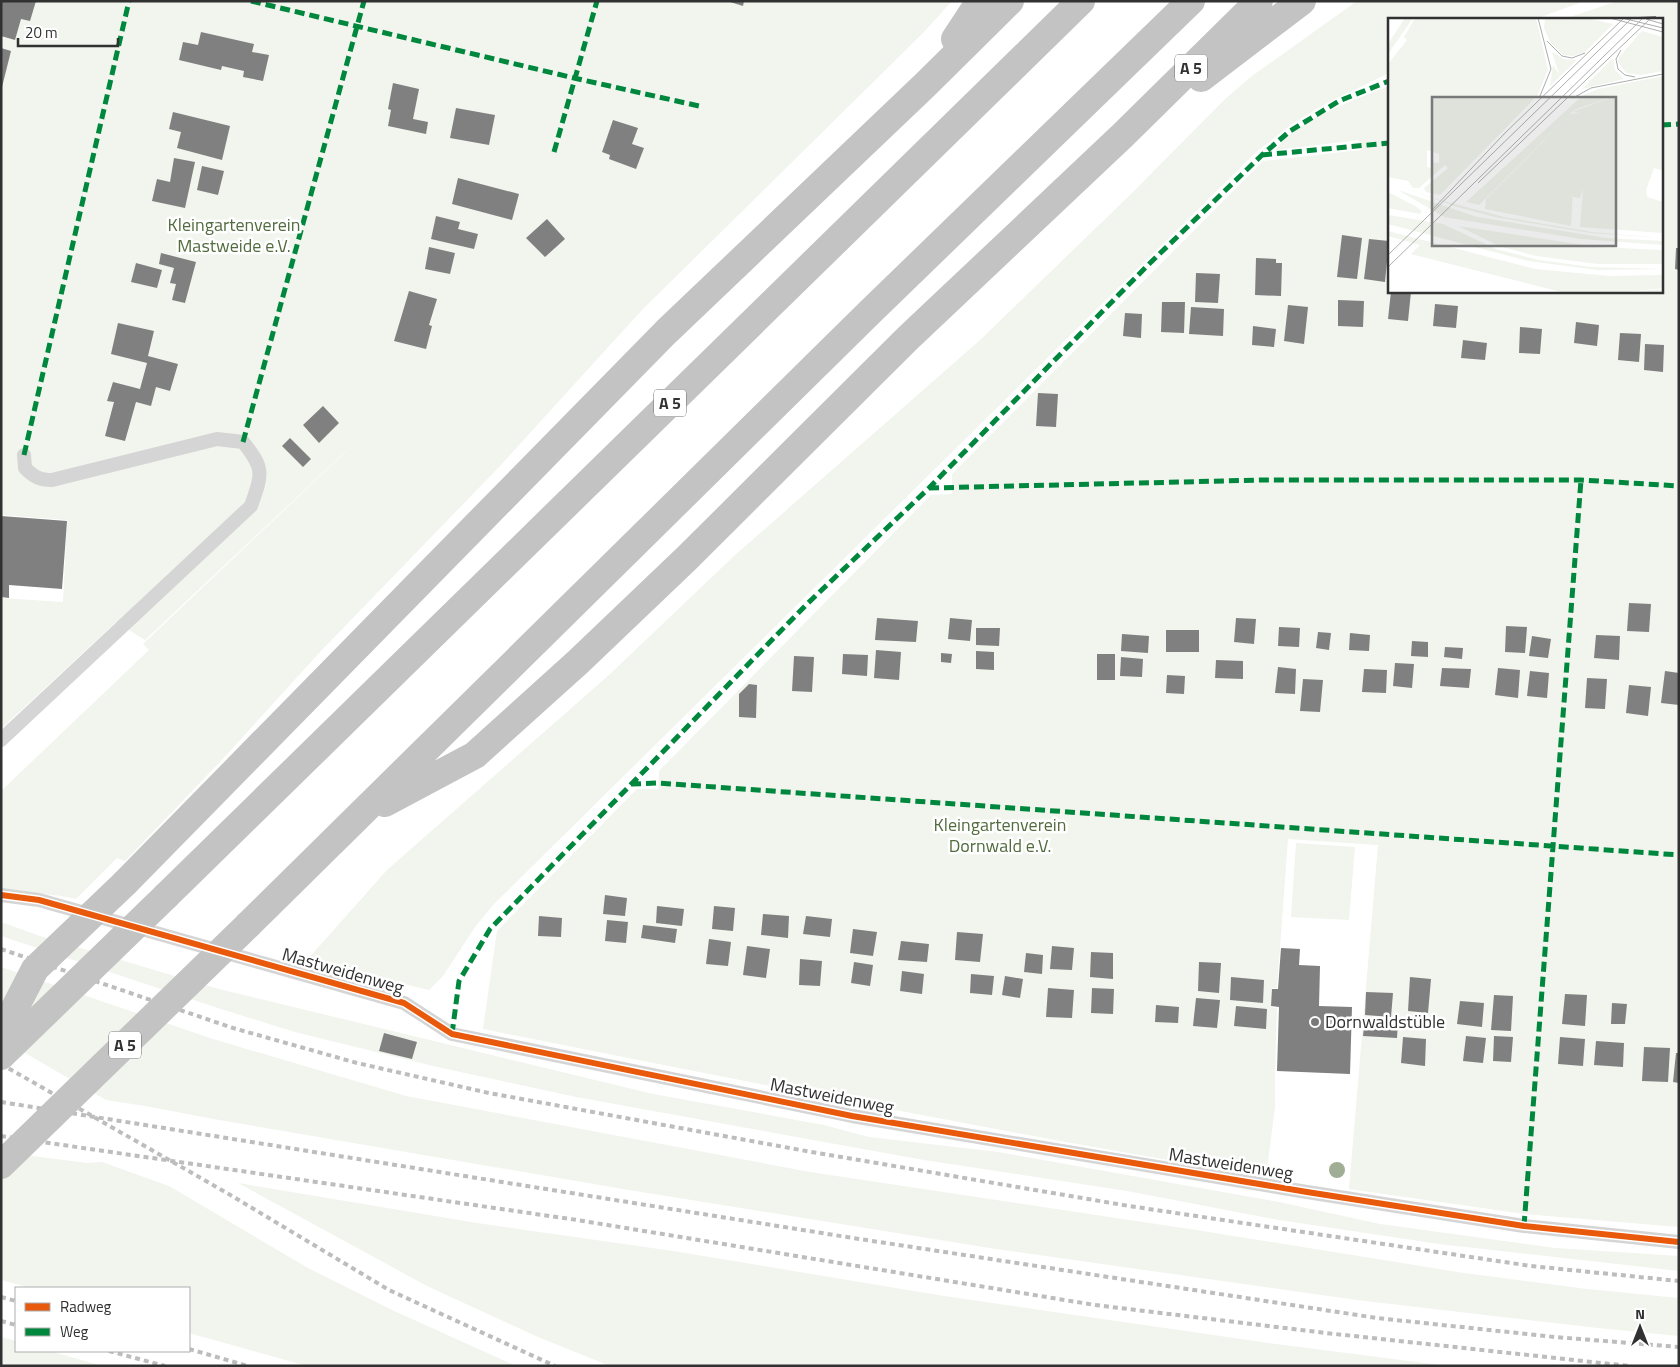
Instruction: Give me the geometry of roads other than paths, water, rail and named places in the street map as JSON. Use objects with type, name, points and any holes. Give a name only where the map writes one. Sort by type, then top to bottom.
[{"type":"highway","points":[[925,85],[980,1]]},
{"type":"highway","points":[[1,1035],[35,969],[126,883],[666,332],[925,85],[1010,1]]},
{"type":"highway","name":"A 5","points":[[1,1056],[1081,1]]},
{"type":"highway","name":"A 5","points":[[1,1165],[248,925],[871,311],[1191,1]]},
{"type":"highway","name":"A 5","points":[[359,816],[475,755],[578,662],[673,571],[908,338],[1123,135],[1258,1]]},
{"type":"highway","points":[[1123,135],[1302,1]]},
{"type":"lane","points":[[1,740],[251,506],[260,479],[257,459],[243,442],[217,439],[52,480],[42,480],[32,476],[25,468],[24,455]]},
{"type":"lane","name":"Mastweidenweg","points":[[1,895],[40,900],[404,1003],[452,1034],[852,1116],[1307,1192],[1524,1226],[1679,1242]]},
{"type":"railway","points":[[1,949],[233,1028],[357,1063],[489,1093],[806,1151],[1129,1206],[1531,1266],[1679,1281]]},
{"type":"railway","points":[[1,1064],[227,1193],[389,1290],[555,1366]]},
{"type":"railway","points":[[1,1102],[853,1238],[1377,1318],[1555,1337],[1679,1347]]},
{"type":"railway","points":[[1,1136],[577,1220],[1095,1305],[1326,1333],[1629,1366]]},
{"type":"railway","points":[[1,1297],[15,1301]]},
{"type":"railway","points":[[1,1321],[15,1325]]},
{"type":"railway","points":[[190,1349],[248,1366]]},
{"type":"railway","points":[[113,1352],[165,1366]]},
{"type":"place","name":"Dornwaldstüble","points":[[1315,1022]]},
{"type":"park label","name":"Kleingartenverein Mastweide e.V.","points":[[234,235]]},
{"type":"park label","name":"Kleingartenverein Dornwald e.V.","points":[[1000,835]]}]
